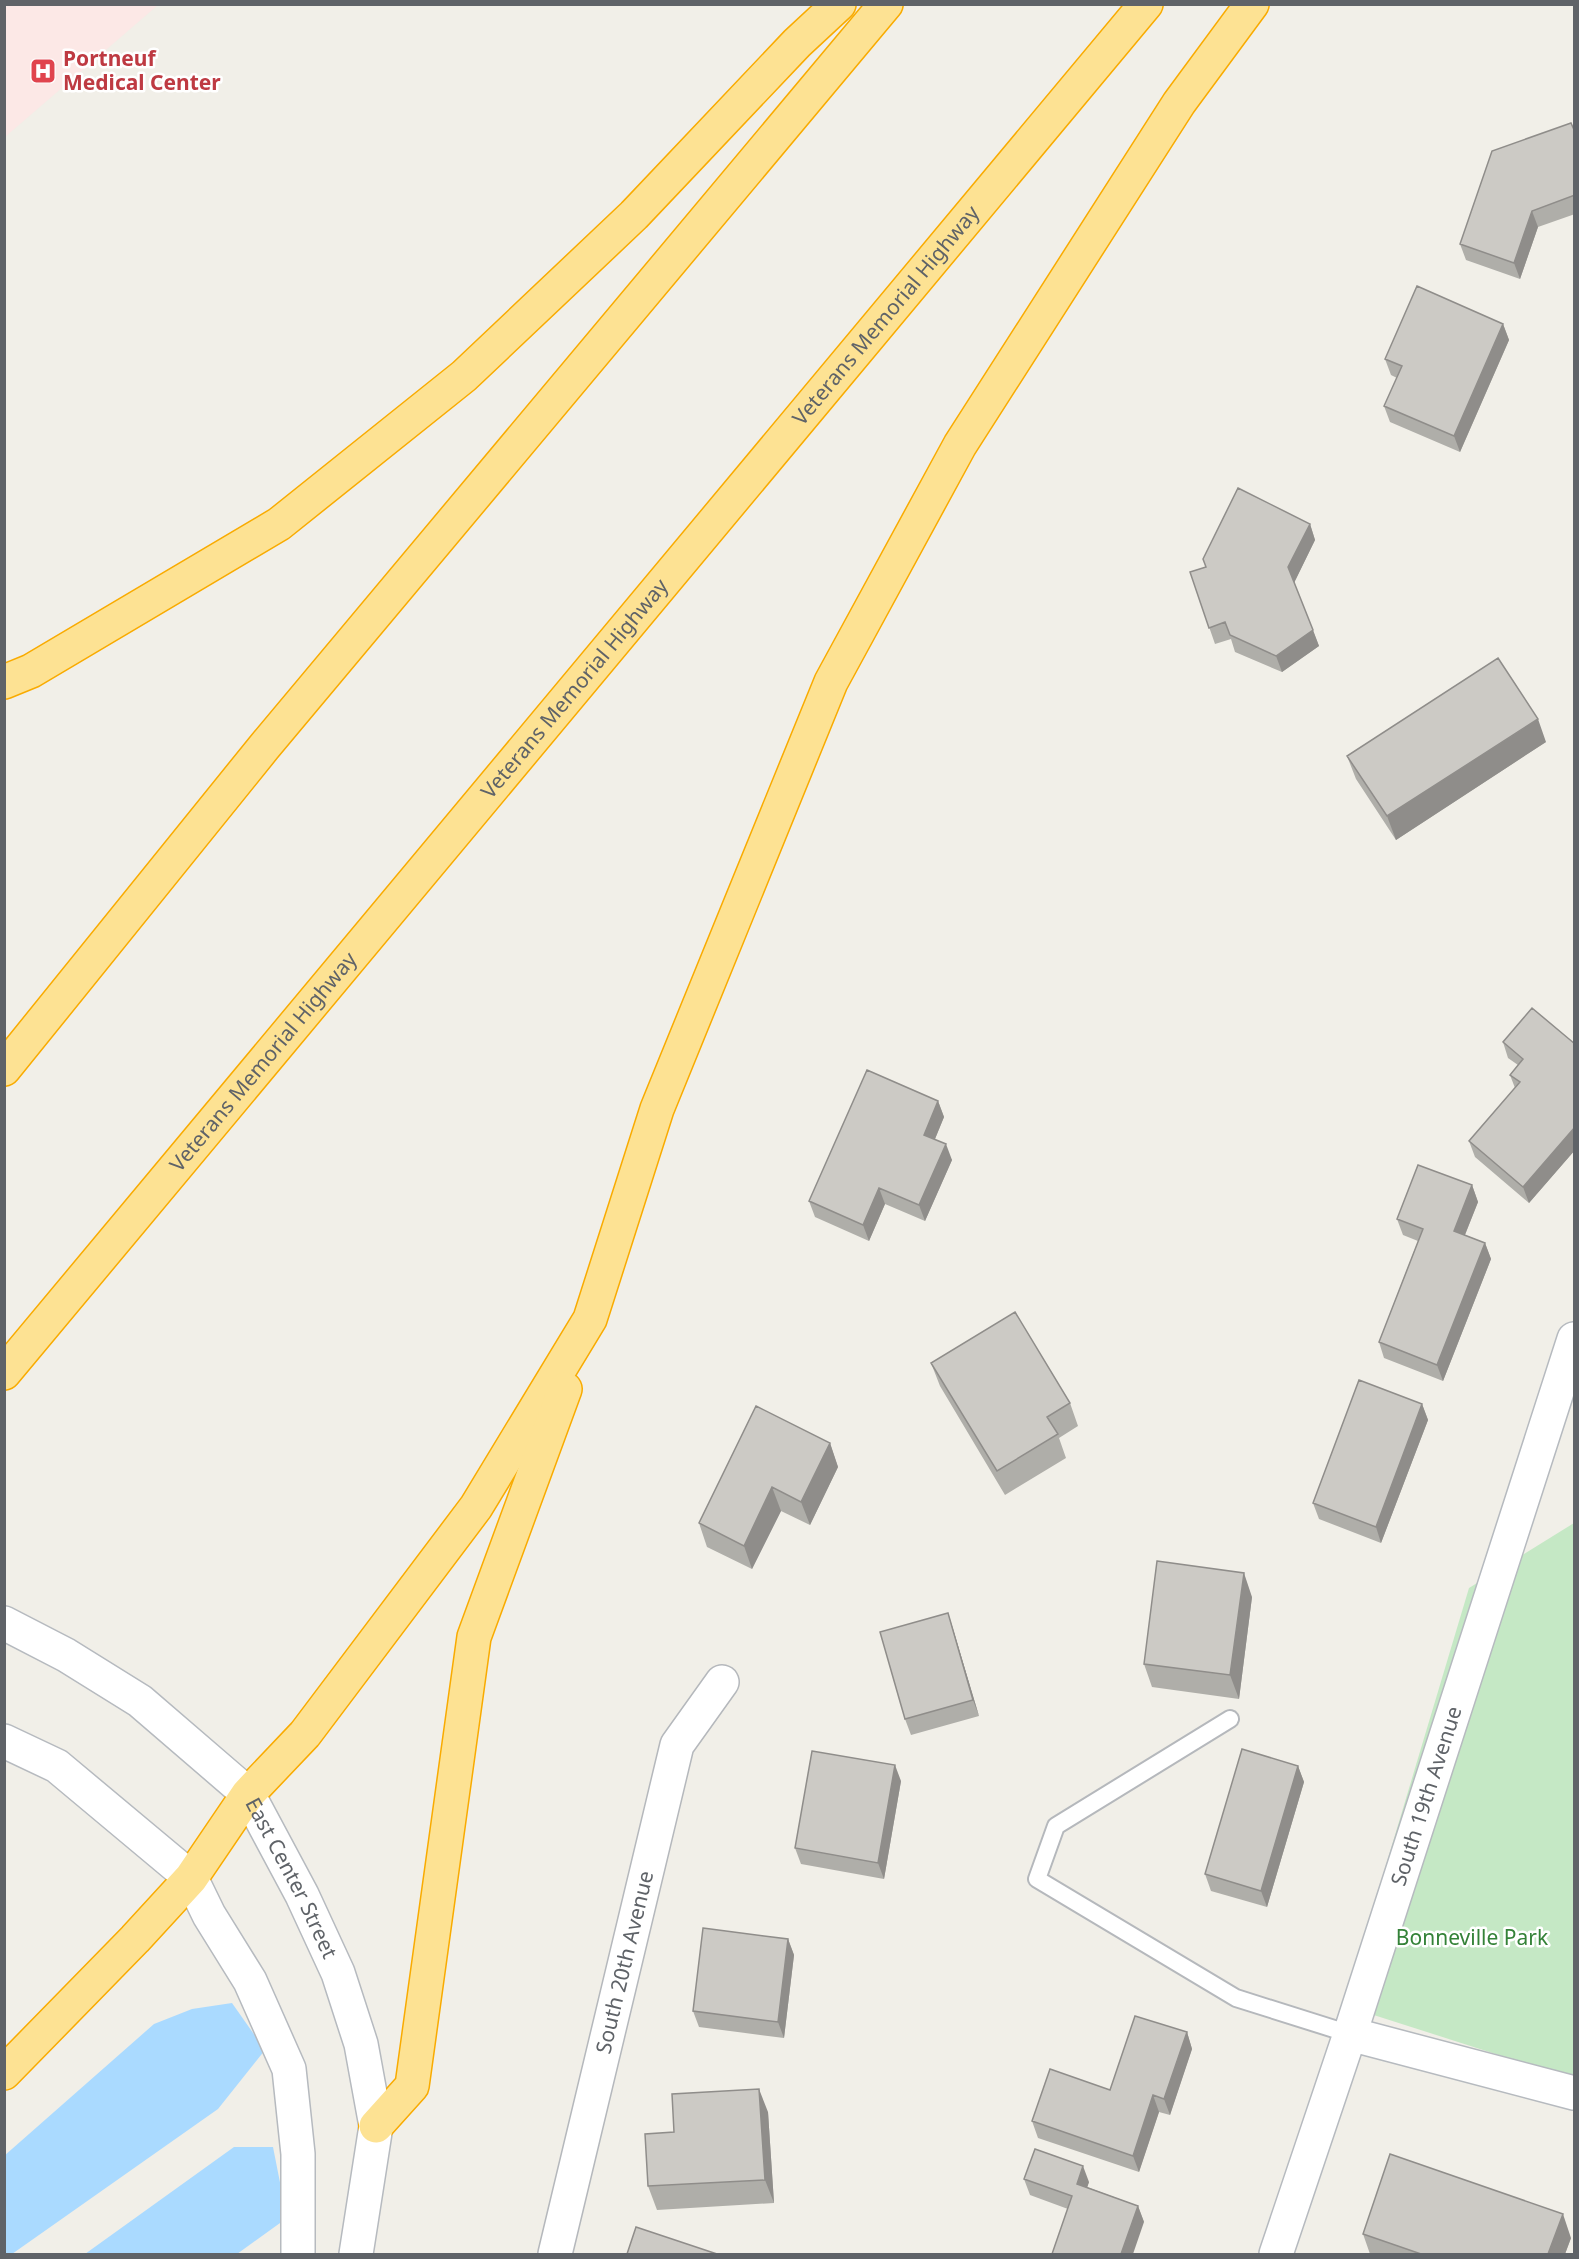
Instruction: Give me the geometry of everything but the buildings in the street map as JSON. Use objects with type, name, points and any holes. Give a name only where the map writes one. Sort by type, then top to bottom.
[{"type":"highway","points":[[4,682],[31,671],[279,524],[464,376],[634,215],[798,43],[839,4]]},
{"type":"highway","points":[[4,1069],[264,747],[886,4]]},
{"type":"highway","name":"Veterans Memorial Highway","points":[[4,1373],[1146,4]]},
{"type":"highway","points":[[376,2126],[412,2086],[474,1637],[590,1319],[657,1109],[831,682],[960,445],[1179,103],[1252,4]]},
{"type":"highway","points":[[4,2073],[135,1939],[191,1878],[248,1794],[305,1734],[476,1507],[590,1319]]},
{"type":"street","name":"South 19th Avenue","points":[[1276,2254],[1350,2034],[1575,1338]]},
{"type":"street","name":"East Center Street","points":[[4,1623],[66,1655],[140,1701],[248,1794],[302,1896],[338,1973],[361,2044],[376,2126],[356,2254]]},
{"type":"street","name":"South 20th Avenue","points":[[555,2254],[677,1745],[722,1682]]},
{"type":"street","points":[[4,1741],[57,1766],[191,1878],[209,1915],[250,1981],[289,2069],[298,2154],[298,2254]]},
{"type":"street","points":[[1350,2034],[1575,2092]]},
{"type":"lane","points":[[1230,1719],[1056,1826],[1037,1879],[1236,1998],[1350,2034]]},
{"type":"shaded area","name":"Portneuf Medical Center","points":[[5,4],[158,4],[158,5],[5,137]]},
{"type":"green space","name":"Bonneville Park","points":[[1574,1523],[1574,2079],[1358,2010],[1348,1992],[1469,1588]]},
{"type":"water","points":[[232,2003],[265,2050],[218,2109],[12,2254],[5,2254],[4,2156],[154,2024],[192,2009]]},
{"type":"water","points":[[234,2147],[273,2147],[287,2218],[237,2254],[85,2254]]},
{"type":"place","name":"Portneuf Medical Center","points":[[43,71]]}]
